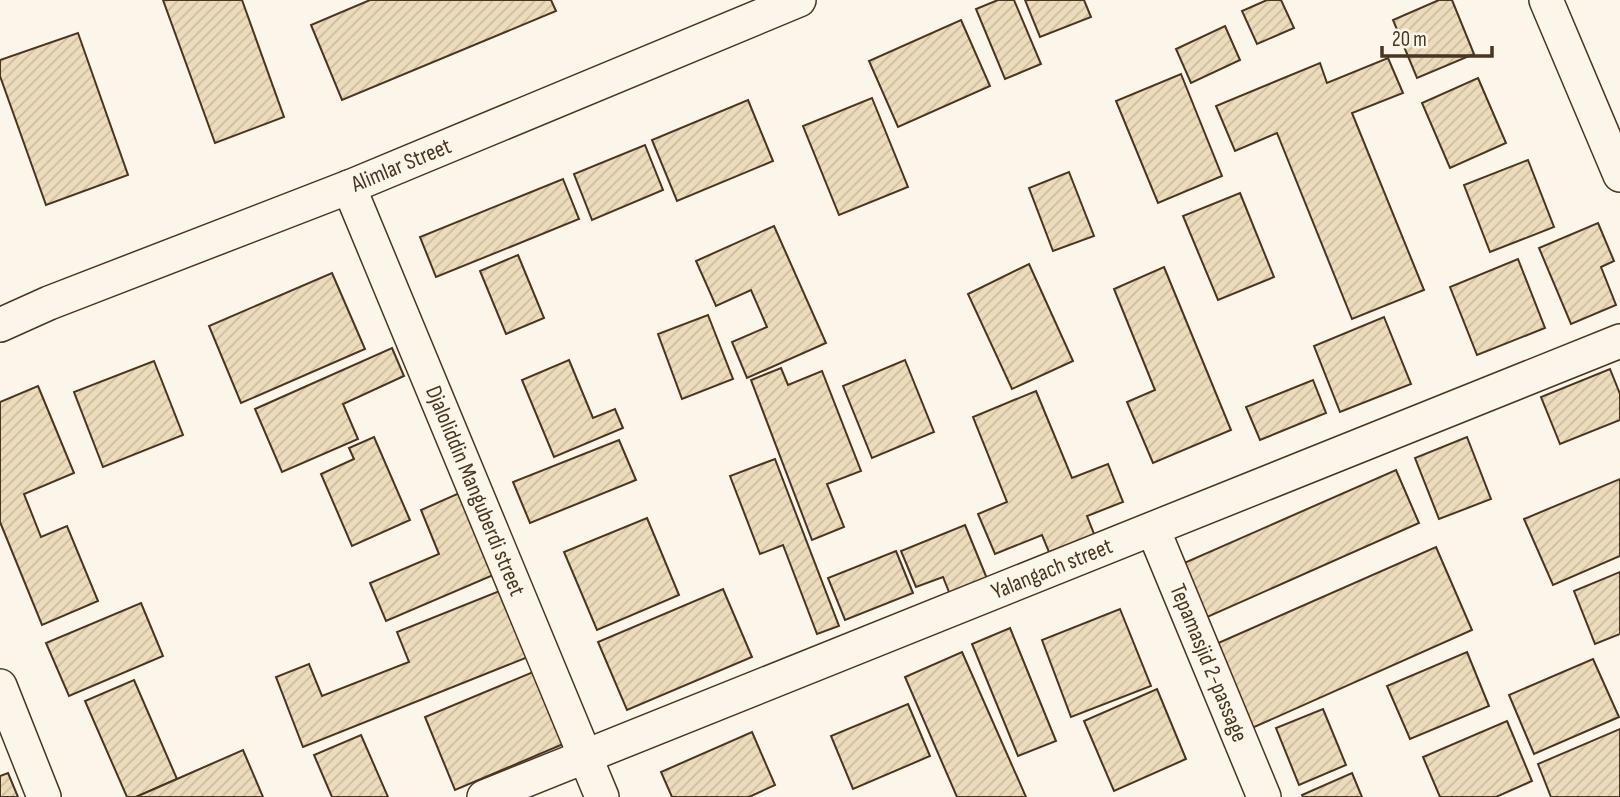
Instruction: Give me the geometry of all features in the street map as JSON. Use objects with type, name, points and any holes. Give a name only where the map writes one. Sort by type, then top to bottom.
[{"type":"street","name":"Аlimlar Street","points":[[0,325],[49,303],[349,187],[799,0]]},
{"type":"street","points":[[1546,0],[1620,175]]},
{"type":"street","name":"Djaloliddin Manguberdi street","points":[[349,187],[601,797]]},
{"type":"street","name":"Yalangach street","points":[[484,797],[1620,341]]},
{"type":"street","name":"Tepamasjid 2-passage","points":[[1153,529],[1264,797]]},
{"type":"street","points":[[0,686],[9,735],[44,797]]},
{"type":"building","points":[[163,0],[242,0],[284,117],[215,143]]},
{"type":"building","points":[[370,0],[551,0],[556,11],[342,100],[311,25]]},
{"type":"building","points":[[998,0],[1014,0],[1041,64],[1005,79],[976,9]]},
{"type":"building","points":[[1025,0],[1084,0],[1091,17],[1040,37]]},
{"type":"building","points":[[1267,0],[1281,0],[1294,28],[1257,44],[1242,11]]},
{"type":"building","points":[[1439,0],[1452,0],[1474,54],[1417,78],[1393,20]]},
{"type":"building","points":[[961,20],[990,86],[898,127],[869,61]]},
{"type":"building","points":[[1225,26],[1240,60],[1191,83],[1176,49]]},
{"type":"building","points":[[78,33],[128,175],[46,205],[0,76],[0,60]]},
{"type":"building","points":[[1388,58],[1403,93],[1352,113],[1424,290],[1352,319],[1277,133],[1235,151],[1216,106],[1320,63],[1327,83]]},
{"type":"building","points":[[1181,74],[1222,176],[1158,203],[1116,101]]},
{"type":"building","points":[[1478,78],[1506,143],[1450,168],[1422,103]]},
{"type":"building","points":[[872,98],[908,187],[839,215],[803,126]]},
{"type":"building","points":[[748,100],[773,161],[677,201],[652,140]]},
{"type":"building","points":[[645,145],[663,190],[592,220],[574,174]]},
{"type":"building","points":[[1528,160],[1554,227],[1490,252],[1464,185]]},
{"type":"building","points":[[1069,172],[1094,236],[1053,251],[1029,188]]},
{"type":"building","points":[[563,179],[579,219],[436,277],[420,237]]},
{"type":"building","points":[[1240,193],[1274,277],[1218,300],[1183,216]]},
{"type":"building","points":[[1598,223],[1614,261],[1601,267],[1616,305],[1571,324],[1539,248]]},
{"type":"building","points":[[774,226],[826,343],[747,378],[732,342],[767,327],[751,290],[716,306],[696,261]]},
{"type":"building","points":[[518,255],[544,318],[506,334],[480,271]]},
{"type":"building","points":[[1518,259],[1545,328],[1477,355],[1450,287]]},
{"type":"building","points":[[1029,264],[1073,361],[1012,389],[968,294]]},
{"type":"building","points":[[1164,267],[1231,430],[1153,463],[1127,402],[1155,390],[1114,289]]},
{"type":"building","points":[[332,273],[365,349],[241,403],[209,326]]},
{"type":"building","points":[[708,315],[733,379],[682,399],[658,334]]},
{"type":"building","points":[[1384,317],[1411,384],[1340,412],[1314,346]]},
{"type":"building","points":[[392,348],[404,376],[343,404],[358,439],[282,472],[255,409]]},
{"type":"building","points":[[569,360],[593,418],[615,409],[623,428],[554,457],[522,380]]},
{"type":"building","points":[[905,360],[934,432],[872,458],[843,386]]},
{"type":"building","points":[[154,361],[183,435],[103,467],[74,392]]},
{"type":"building","points":[[781,368],[788,385],[822,371],[861,471],[827,484],[844,527],[812,540],[751,380]]},
{"type":"building","points":[[1610,369],[1620,394],[1620,420],[1560,444],[1541,397]]},
{"type":"building","points":[[1313,380],[1326,413],[1260,440],[1246,407]]},
{"type":"building","points":[[38,386],[74,473],[24,494],[41,537],[67,526],[98,601],[42,625],[0,522],[0,402]]},
{"type":"building","points":[[1036,391],[1072,478],[1108,464],[1123,502],[1087,516],[1096,539],[1051,557],[1042,535],[995,554],[978,514],[1007,502],[973,417]]},
{"type":"building","points":[[374,437],[410,520],[352,546],[321,474],[354,459],[349,448]]},
{"type":"building","points":[[1467,437],[1491,499],[1439,519],[1415,458]]},
{"type":"building","points":[[619,440],[636,480],[530,523],[513,482]]},
{"type":"building","points":[[775,459],[839,626],[817,634],[783,545],[760,554],[730,476]]},
{"type":"building","points":[[1396,470],[1419,523],[1205,618],[1182,564]]},
{"type":"building","points":[[1620,479],[1620,556],[1553,585],[1524,519]]},
{"type":"building","points":[[464,491],[498,573],[386,621],[370,583],[439,554],[421,510]]},
{"type":"building","points":[[647,518],[679,595],[597,630],[564,552]]},
{"type":"building","points":[[965,525],[988,581],[951,597],[943,577],[916,587],[901,551]]},
{"type":"building","points":[[1436,547],[1472,630],[1252,728],[1216,644]]},
{"type":"building","points":[[896,551],[913,593],[845,620],[828,578]]},
{"type":"building","points":[[1620,572],[1620,634],[1595,644],[1574,591]]},
{"type":"building","points":[[723,589],[752,657],[627,710],[598,642]]},
{"type":"building","points":[[502,590],[528,657],[303,747],[276,677],[309,664],[322,696],[409,662],[397,632]]},
{"type":"building","points":[[141,603],[163,656],[69,696],[46,643]]},
{"type":"building","points":[[1120,609],[1151,686],[1071,717],[1042,640]]},
{"type":"building","points":[[1010,628],[1056,741],[1018,756],[972,644]]},
{"type":"building","points":[[962,652],[1026,797],[957,797],[905,677]]},
{"type":"building","points":[[1467,652],[1489,706],[1410,739],[1387,686]]},
{"type":"building","points":[[1593,659],[1619,717],[1534,754],[1509,695]]},
{"type":"building","points":[[538,670],[568,742],[455,790],[425,717]]},
{"type":"building","points":[[134,680],[177,779],[136,797],[127,797],[85,701]]},
{"type":"building","points":[[1157,689],[1186,759],[1114,791],[1084,721]]},
{"type":"building","points":[[908,704],[930,756],[853,789],[831,736]]},
{"type":"building","points":[[1323,709],[1346,765],[1299,785],[1276,728]]},
{"type":"building","points":[[1507,721],[1532,781],[1496,797],[1440,797],[1423,757]]},
{"type":"building","points":[[1620,729],[1620,797],[1551,797],[1538,764]]},
{"type":"building","points":[[752,732],[775,785],[749,797],[672,797],[661,772]]},
{"type":"building","points":[[361,735],[388,797],[332,797],[314,755]]},
{"type":"building","points":[[243,750],[263,797],[136,797],[177,779]]},
{"type":"building","points":[[8,773],[18,797],[0,797],[0,776]]},
{"type":"building","points":[[1352,773],[1362,797],[1302,795]]}]
